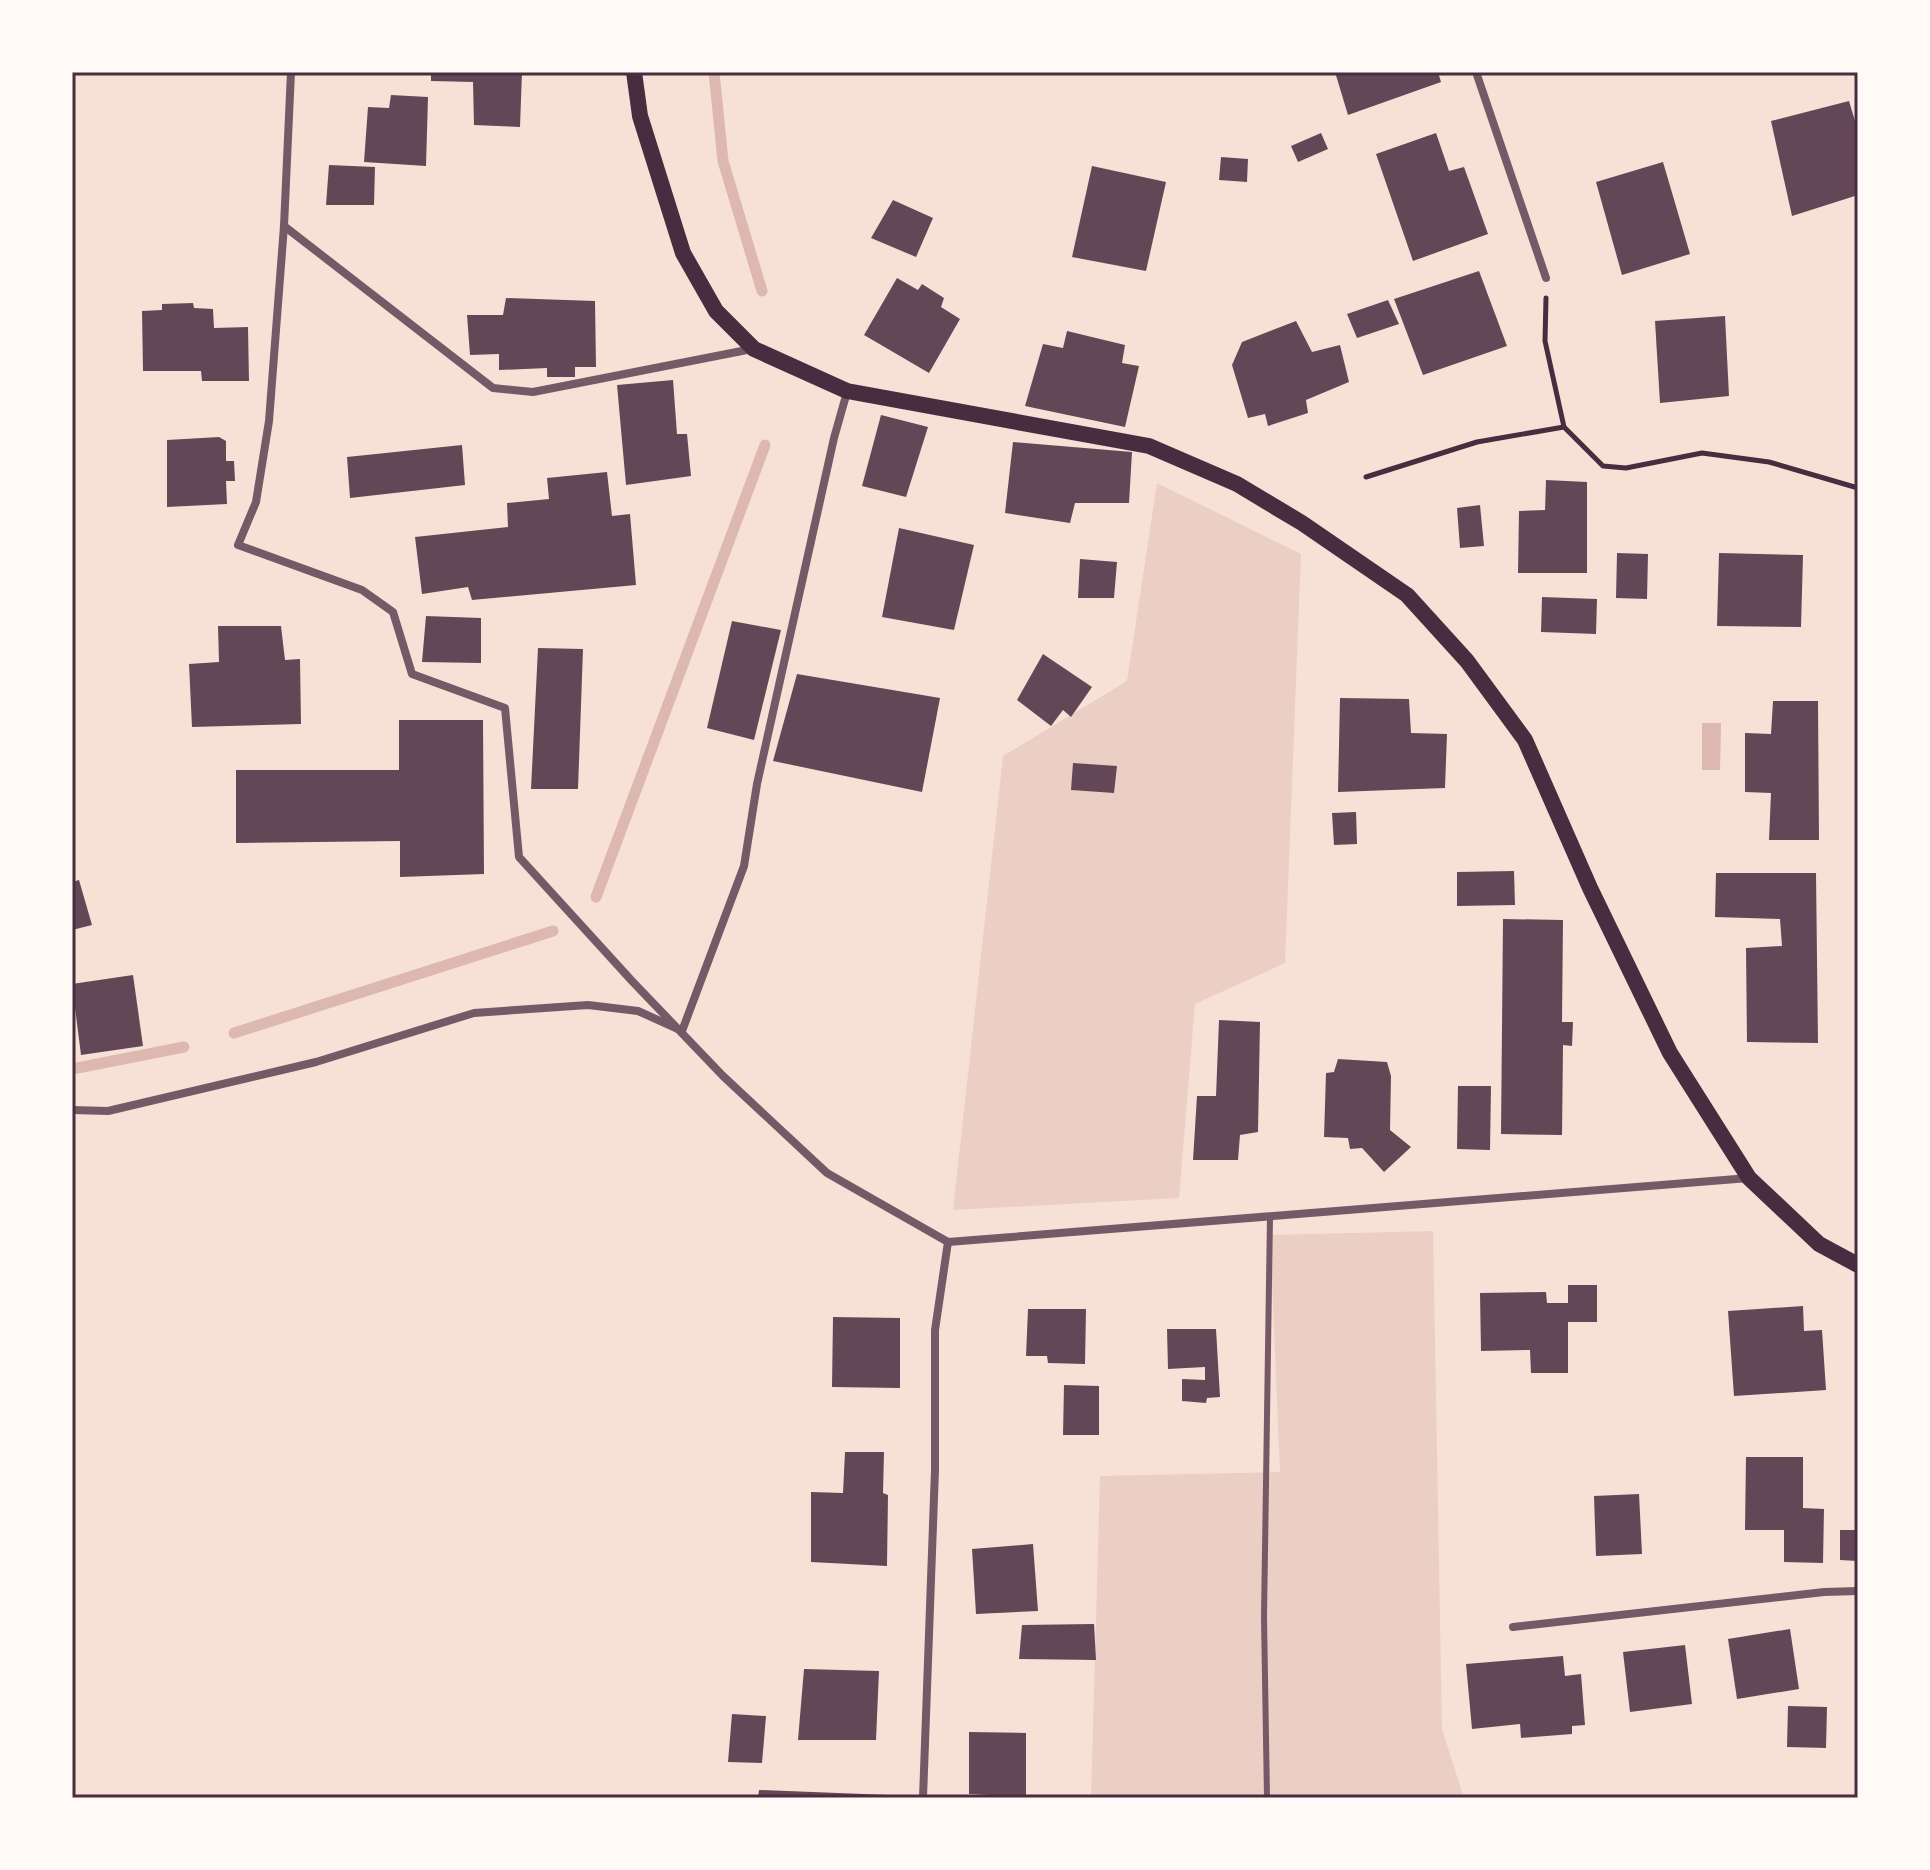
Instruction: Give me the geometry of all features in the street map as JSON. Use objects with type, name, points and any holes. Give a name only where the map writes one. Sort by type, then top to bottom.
[{"type":"main road","points":[[634,72],[640,116],[683,253],[716,311],[754,349],[847,391],[1149,446],[1237,484],[1302,523],[1407,595],[1467,661],[1525,740],[1590,888],[1670,1053],[1749,1178],[1819,1244],[1858,1265]]},
{"type":"street","points":[[291,72],[284,226],[269,421],[256,502],[238,545],[362,590],[393,612],[412,674],[505,708],[519,857],[723,1076],[827,1173],[948,1242],[1749,1178]]},
{"type":"street","points":[[1476,72],[1546,278]]},
{"type":"street","points":[[284,226],[493,388],[533,392],[754,349]]},
{"type":"street","points":[[682,1031],[744,866],[757,784],[847,391]]},
{"type":"street","points":[[72,1110],[108,1111],[316,1062],[474,1013],[588,1005],[638,1011],[682,1031]]},
{"type":"street","points":[[923,1798],[935,1470],[935,1330],[948,1242]]},
{"type":"street","points":[[1513,1627],[1824,1592],[1858,1591]]},
{"type":"lane","points":[[1267,1798],[1264,1601],[1270,1216]]},
{"type":"path","points":[[1546,278],[1545,341],[1564,427],[1603,466],[1626,468],[1702,453],[1769,462],[1858,488]]},
{"type":"path","points":[[1366,477],[1477,442],[1564,427]]},
{"type":"shaded area","points":[[1157,483],[1301,554],[1285,963],[1195,1004],[1179,1198],[953,1210],[1003,756],[1127,681]]},
{"type":"shaded area","points":[[1702,723],[1721,723],[1720,770],[1702,770]]},
{"type":"shaded area","points":[[1433,1231],[1442,1729],[1464,1798],[1091,1798],[1100,1476],[1280,1472],[1270,1235]]},
{"type":"building","points":[[431,72],[522,72],[520,127],[474,125],[473,82],[431,81]]},
{"type":"building","points":[[1335,72],[1438,72],[1441,82],[1348,115]]},
{"type":"building","points":[[391,95],[428,97],[426,166],[364,162],[368,107],[389,108]]},
{"type":"building","points":[[1849,101],[1858,131],[1858,195],[1792,216],[1771,121]]},
{"type":"building","points":[[1321,133],[1328,149],[1298,162],[1291,146]]},
{"type":"building","points":[[1436,133],[1449,171],[1464,167],[1488,234],[1413,261],[1376,154]]},
{"type":"building","points":[[1221,157],[1248,159],[1247,182],[1219,180]]},
{"type":"building","points":[[1663,162],[1690,254],[1622,275],[1596,182]]},
{"type":"building","points":[[329,165],[375,167],[374,205],[326,205]]},
{"type":"building","points":[[1092,166],[1166,182],[1146,271],[1072,257]]},
{"type":"building","points":[[893,200],[933,218],[916,257],[871,238]]},
{"type":"building","points":[[1479,271],[1507,346],[1423,375],[1394,299]]},
{"type":"building","points":[[897,278],[918,290],[922,284],[944,298],[941,307],[960,319],[929,373],[864,335]]},
{"type":"building","points":[[506,298],[595,301],[596,367],[575,367],[575,377],[547,377],[547,368],[499,370],[499,354],[470,355],[467,315],[503,315]]},
{"type":"building","points":[[1388,300],[1399,324],[1357,338],[1347,314]]},
{"type":"building","points":[[193,303],[194,308],[213,309],[214,328],[248,327],[249,381],[202,381],[201,371],[143,371],[142,311],[162,310],[162,304]]},
{"type":"building","points":[[1725,316],[1729,396],[1660,403],[1655,321]]},
{"type":"building","points":[[1296,321],[1312,352],[1340,345],[1349,382],[1306,400],[1308,413],[1268,426],[1265,414],[1248,418],[1232,365],[1242,342]]},
{"type":"building","points":[[1067,331],[1125,345],[1122,363],[1139,366],[1125,427],[1025,406],[1043,344],[1063,348]]},
{"type":"building","points":[[673,380],[677,434],[687,434],[691,476],[626,485],[617,385]]},
{"type":"building","points":[[881,415],[928,427],[906,497],[862,486]]},
{"type":"building","points":[[219,437],[226,441],[226,461],[234,461],[235,481],[226,481],[227,504],[167,507],[167,440]]},
{"type":"building","points":[[1013,442],[1132,452],[1129,503],[1075,503],[1070,523],[1005,513]]},
{"type":"building","points":[[462,445],[465,485],[350,498],[347,457]]},
{"type":"building","points":[[607,472],[612,516],[630,514],[636,585],[472,600],[468,587],[422,594],[415,537],[508,527],[507,503],[549,499],[547,478]]},
{"type":"building","points":[[1546,480],[1587,482],[1587,573],[1518,573],[1519,511],[1545,510]]},
{"type":"building","points":[[1480,505],[1484,546],[1460,548],[1457,508]]},
{"type":"building","points":[[899,528],[974,545],[954,630],[882,617]]},
{"type":"building","points":[[1617,553],[1648,554],[1647,599],[1616,598]]},
{"type":"building","points":[[1719,553],[1803,555],[1801,627],[1717,626]]},
{"type":"building","points":[[1080,559],[1117,562],[1114,598],[1078,598]]},
{"type":"building","points":[[1542,597],[1597,599],[1596,634],[1541,632]]},
{"type":"building","points":[[426,616],[481,618],[481,663],[422,662]]},
{"type":"building","points":[[732,621],[781,630],[754,740],[707,728]]},
{"type":"building","points":[[218,626],[281,626],[285,660],[300,659],[301,724],[192,727],[189,664],[219,662]]},
{"type":"building","points":[[538,648],[583,649],[578,789],[531,789]]},
{"type":"building","points":[[1043,654],[1092,687],[1071,717],[1063,710],[1051,726],[1017,700]]},
{"type":"building","points":[[797,674],[940,698],[922,792],[773,761]]},
{"type":"building","points":[[1340,698],[1409,699],[1411,733],[1447,734],[1445,788],[1338,792]]},
{"type":"building","points":[[1773,701],[1818,701],[1819,840],[1769,840],[1771,793],[1745,792],[1745,733],[1771,734]]},
{"type":"building","points":[[399,720],[483,720],[484,874],[400,877],[400,841],[236,843],[236,770],[399,770]]},
{"type":"building","points":[[1073,763],[1117,766],[1114,793],[1071,790]]},
{"type":"building","points":[[1356,812],[1357,844],[1334,845],[1332,813]]},
{"type":"building","points":[[1514,871],[1515,905],[1457,906],[1457,872]]},
{"type":"building","points":[[1716,873],[1816,873],[1818,1043],[1747,1042],[1746,948],[1782,946],[1780,919],[1715,917]]},
{"type":"building","points":[[79,880],[92,925],[72,930],[72,882]]},
{"type":"building","points":[[1503,919],[1563,920],[1562,1022],[1573,1022],[1572,1046],[1563,1045],[1562,1135],[1501,1134]]},
{"type":"building","points":[[133,975],[143,1046],[81,1055],[72,984]]},
{"type":"building","points":[[1219,1020],[1260,1022],[1258,1132],[1240,1135],[1238,1160],[1193,1160],[1197,1096],[1216,1096]]},
{"type":"building","points":[[1338,1059],[1387,1062],[1391,1076],[1390,1130],[1411,1147],[1384,1172],[1362,1148],[1350,1149],[1348,1138],[1324,1137],[1326,1073],[1334,1072]]},
{"type":"building","points":[[1458,1086],[1491,1086],[1490,1150],[1457,1149]]},
{"type":"building","points":[[1568,1285],[1597,1285],[1597,1322],[1568,1322],[1568,1373],[1531,1373],[1530,1350],[1481,1351],[1480,1293],[1546,1292],[1547,1303],[1568,1303]]},
{"type":"building","points":[[1803,1306],[1804,1331],[1822,1330],[1826,1390],[1734,1396],[1728,1311]]},
{"type":"building","points":[[1028,1309],[1086,1309],[1085,1364],[1048,1363],[1047,1356],[1026,1356]]},
{"type":"building","points":[[833,1317],[900,1318],[900,1388],[832,1387]]},
{"type":"building","points":[[1167,1329],[1216,1329],[1220,1397],[1207,1398],[1206,1403],[1182,1401],[1182,1379],[1205,1380],[1205,1367],[1168,1369]]},
{"type":"building","points":[[1064,1385],[1099,1386],[1099,1435],[1063,1435]]},
{"type":"building","points":[[845,1452],[884,1452],[883,1493],[888,1495],[887,1566],[811,1562],[811,1492],[843,1493]]},
{"type":"building","points":[[1746,1457],[1803,1457],[1803,1508],[1824,1509],[1823,1563],[1784,1562],[1784,1530],[1745,1530]]},
{"type":"building","points":[[1639,1494],[1642,1554],[1596,1556],[1594,1496]]},
{"type":"building","points":[[1840,1530],[1858,1530],[1858,1561],[1840,1560]]},
{"type":"building","points":[[1033,1544],[1038,1611],[976,1614],[972,1549]]},
{"type":"building","points":[[1094,1624],[1096,1660],[1019,1659],[1022,1625]]},
{"type":"building","points":[[1790,1629],[1799,1689],[1737,1699],[1728,1639]]},
{"type":"building","points":[[1685,1645],[1692,1704],[1630,1712],[1623,1652]]},
{"type":"building","points":[[1563,1656],[1565,1676],[1581,1674],[1585,1725],[1572,1726],[1572,1734],[1521,1738],[1520,1724],[1472,1729],[1466,1664]]},
{"type":"building","points":[[804,1669],[879,1671],[876,1740],[798,1740]]},
{"type":"building","points":[[1788,1706],[1827,1707],[1826,1748],[1787,1747]]},
{"type":"building","points":[[732,1714],[766,1716],[762,1763],[728,1762]]},
{"type":"building","points":[[969,1732],[1026,1733],[1026,1797],[969,1794]]},
{"type":"building","points":[[759,1790],[889,1795],[889,1798],[758,1798]]},
{"type":"waterway","points":[[714,72],[723,161],[762,291]]},
{"type":"waterway","points":[[596,897],[765,445]]},
{"type":"waterway","points":[[234,1033],[553,931]]},
{"type":"waterway","points":[[72,1069],[184,1047]]}]
